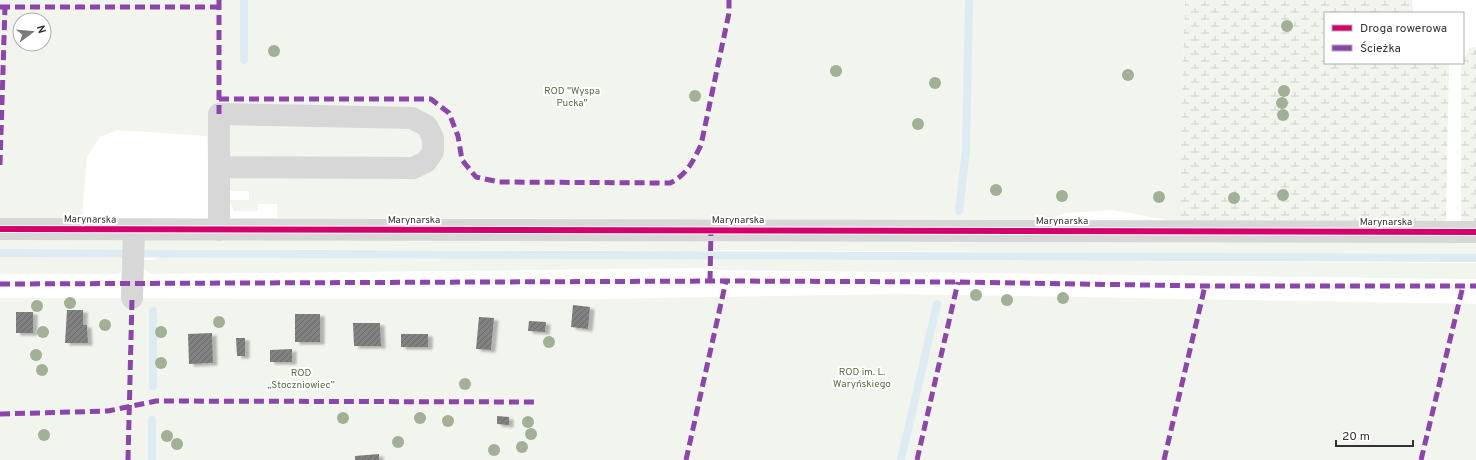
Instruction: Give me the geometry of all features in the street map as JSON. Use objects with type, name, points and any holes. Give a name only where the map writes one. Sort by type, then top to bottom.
[{"type":"street","points":[[219,230],[220,114],[412,118],[426,126],[434,138],[433,152],[426,162],[413,168],[220,167]]},
{"type":"street","name":"Marynarska","points":[[0,229],[134,236],[219,230],[1476,232]]},
{"type":"street","points":[[132,298],[134,236]]},
{"type":"green space","name":"ROD \"Wyspa Pucka\"","points":[[0,0],[1185,0],[1178,222],[1113,210],[1066,213],[1041,220],[277,218],[277,204],[258,204],[258,211],[234,211],[229,200],[249,200],[249,191],[209,191],[207,136],[117,130],[100,137],[87,157],[82,218],[0,218]]},
{"type":"green space","points":[[1185,0],[1412,0],[1413,12],[1324,12],[1324,64],[1449,64],[1446,222],[1178,222]]},
{"type":"green space","points":[[1476,47],[1476,222],[1461,222],[1461,67],[1462,64],[1464,64],[1464,60],[1469,48]]},
{"type":"green space","points":[[0,238],[127,239],[127,249],[0,249]]},
{"type":"green space","points":[[143,239],[709,241],[709,251],[143,249]]},
{"type":"green space","points":[[715,242],[1476,242],[1476,255],[715,250]]},
{"type":"green space","points":[[0,257],[126,257],[124,269],[118,274],[0,274]]},
{"type":"green space","points":[[159,257],[708,259],[708,268],[152,274],[142,268],[143,260],[155,260]]},
{"type":"green space","points":[[715,259],[1476,263],[1476,279],[715,270]]},
{"type":"green space","name":"ROD im. L. Waryńskiego","points":[[898,294],[1476,304],[1476,460],[0,460],[0,298],[602,299]]},
{"type":"building","points":[[573,305],[590,307],[588,329],[571,327]]},
{"type":"building","points":[[67,310],[83,310],[83,325],[87,325],[88,343],[65,343]]},
{"type":"building","points":[[16,312],[33,312],[33,333],[16,333]]},
{"type":"building","points":[[295,314],[320,314],[320,342],[295,342]]},
{"type":"building","points":[[479,317],[494,318],[491,350],[476,349]]},
{"type":"building","points":[[529,321],[546,322],[545,332],[528,331]]},
{"type":"building","points":[[353,323],[380,323],[381,346],[354,346]]},
{"type":"building","points":[[212,333],[213,363],[189,364],[188,334]]},
{"type":"building","points":[[401,334],[428,334],[428,347],[401,347]]},
{"type":"building","points":[[236,338],[245,338],[245,356],[237,356]]},
{"type":"building","points":[[292,349],[292,362],[270,362],[270,350]]},
{"type":"building","points":[[497,416],[509,417],[509,425],[497,424]]},
{"type":"building","points":[[379,454],[379,460],[355,460],[355,456]]},
{"type":"waterway","points":[[244,0],[244,60]]},
{"type":"waterway","points":[[959,211],[966,150],[969,0]]},
{"type":"waterway","points":[[0,253],[1476,258]]},
{"type":"waterway","points":[[901,460],[937,304]]},
{"type":"waterway","points":[[153,311],[153,386]]},
{"type":"waterway","points":[[152,420],[152,460]]},
{"type":"marked path","points":[[219,0],[219,114]]},
{"type":"marked path","points":[[219,99],[431,99],[449,113],[458,136],[462,160],[476,177],[499,182],[670,183],[685,172],[701,145],[729,13],[729,0]]},
{"type":"marked path","points":[[0,7],[219,7]]},
{"type":"marked path","points":[[0,165],[5,7]]},
{"type":"marked path","points":[[710,281],[711,230]]},
{"type":"marked path","points":[[0,284],[726,281],[958,282],[1205,286],[1476,286]]},
{"type":"marked path","points":[[686,460],[726,281]]},
{"type":"marked path","points":[[917,460],[958,282]]},
{"type":"marked path","points":[[1164,460],[1205,286]]},
{"type":"marked path","points":[[1421,460],[1463,286]]},
{"type":"marked path","points":[[128,460],[132,298]]},
{"type":"marked path","points":[[0,414],[108,411],[156,401],[538,402]]},
{"type":"cycle path","points":[[0,229],[1476,232]]},
{"type":"park label","name":"ROD „Stoczniowiec”","points":[[301,378]]}]
